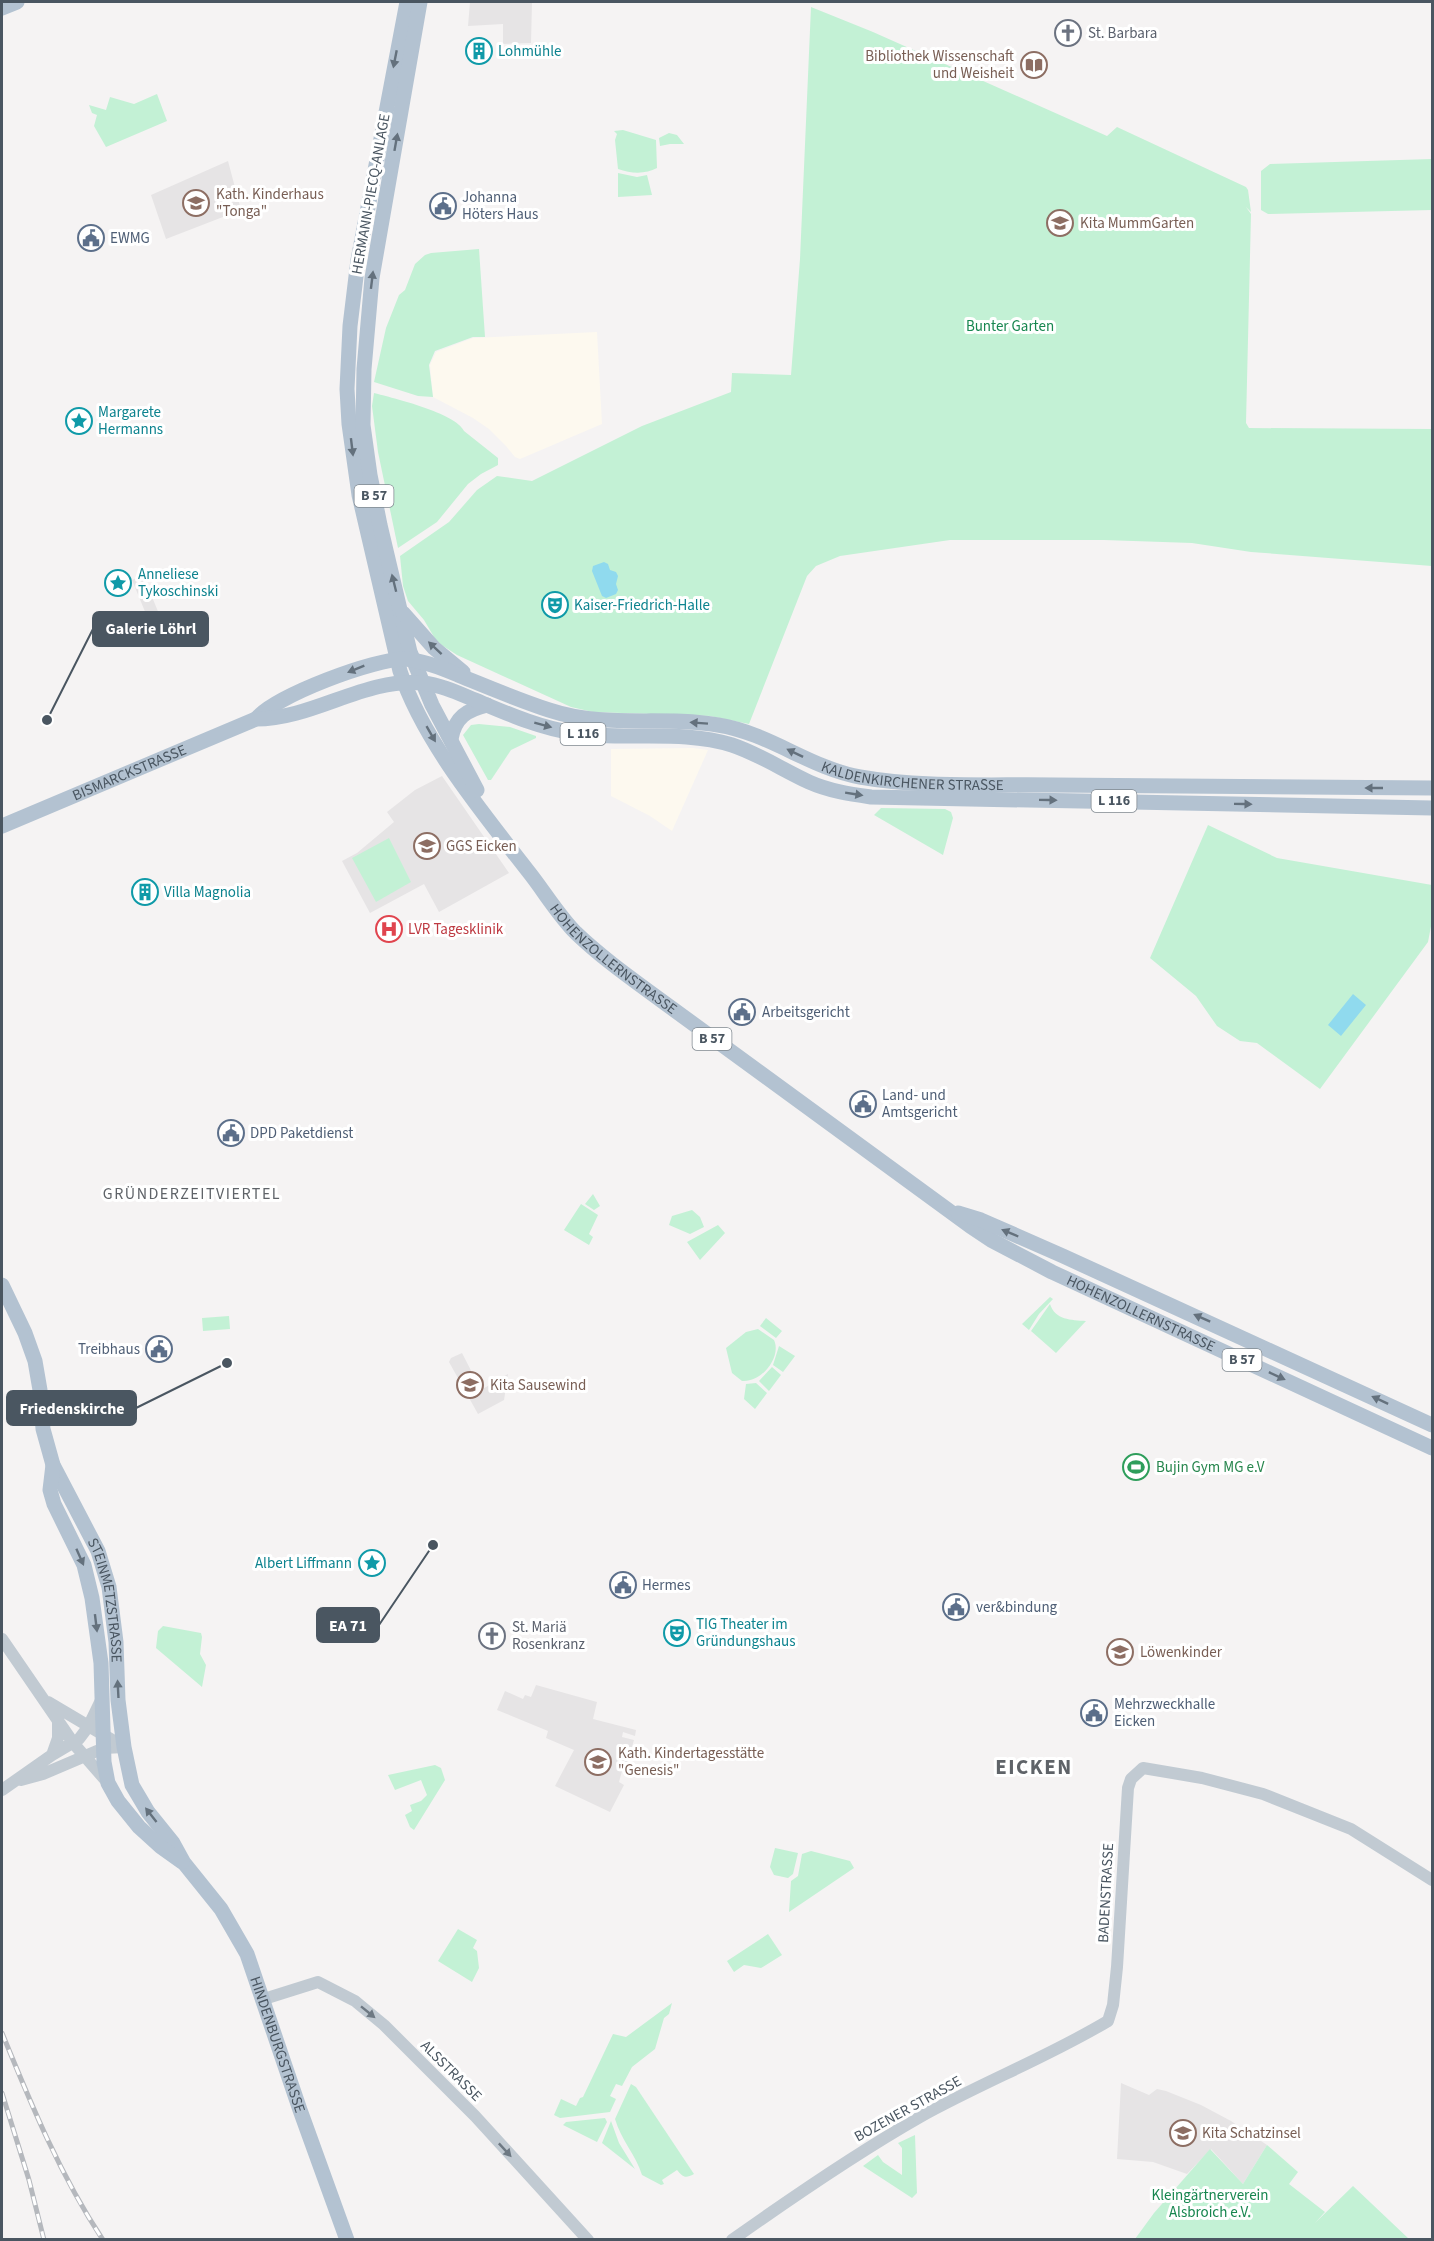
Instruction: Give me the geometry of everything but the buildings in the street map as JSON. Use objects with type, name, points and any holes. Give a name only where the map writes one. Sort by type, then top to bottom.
[{"type":"main road","points":[[2,8],[17,2]]},
{"type":"main road","name":"HERMANN-PIECQ-ANLAGE","points":[[347,389],[350,326],[358,260],[407,2]]},
{"type":"main road","name":"HERMANN-PIECQ-ANLAGE","points":[[367,328],[379,233],[420,2]]},
{"type":"main road","points":[[368,208],[371,224],[379,233]]},
{"type":"main road","points":[[350,326],[357,340],[363,369]]},
{"type":"main road","name":"HOHENZOLLERNSTRASSE","points":[[367,328],[363,369],[363,425],[370,475],[413,660],[422,683],[500,835]]},
{"type":"main road","name":"HOHENZOLLERNSTRASSE","points":[[347,389],[349,424],[359,495],[397,659],[411,699],[443,755],[500,835],[575,932],[611,963],[771,1082],[991,1239],[1052,1272],[1432,1449]]},
{"type":"main road","points":[[400,609],[434,648],[474,681]]},
{"type":"main road","name":"BISMARCKSTRASSE","points":[[256,719],[262,711],[276,702],[366,665],[397,659],[413,660]]},
{"type":"main road","name":"KALDENKIRCHENER STRASSE","points":[[413,660],[549,710],[578,718],[615,722],[697,722],[731,727],[756,735],[834,770],[864,778],[938,783],[1202,788],[1432,788]]},
{"type":"main road","name":"BISMARCKSTRASSE","points":[[2,826],[256,719],[291,716],[378,687],[404,682],[422,683]]},
{"type":"main road","name":"KALDENKIRCHENER STRASSE","points":[[422,683],[444,688],[536,724],[573,733],[629,737],[683,737],[733,746],[766,759],[798,777],[825,788],[871,797],[1432,808]]},
{"type":"main road","points":[[451,739],[454,724],[462,715],[488,705]]},
{"type":"main road","points":[[733,746],[756,735]]},
{"type":"main road","points":[[798,777],[812,771],[834,770]]},
{"type":"main road","name":"HOHENZOLLERNSTRASSE","points":[[952,1212],[981,1220],[1063,1256],[1432,1425]]},
{"type":"main road","name":"STEINMETZSTRASSE","points":[[2,1285],[25,1332],[35,1361],[43,1429],[53,1465],[98,1551],[109,1587],[114,1621],[118,1700],[124,1747]]},
{"type":"main road","name":"STEINMETZSTRASSE","points":[[53,1465],[50,1490],[54,1504],[84,1565],[92,1598],[103,1696],[104,1741]]},
{"type":"main road","name":"HINDENBURGSTRASSE","points":[[104,1741],[108,1783],[118,1801],[139,1827],[161,1847],[184,1863]]},
{"type":"main road","name":"HINDENBURGSTRASSE","points":[[124,1747],[129,1774],[136,1793],[173,1843],[184,1863],[221,1909],[247,1954],[347,2240]]},
{"type":"street","name":"HINDENBURGSTRASSE","points":[[2,1639],[74,1744],[108,1783]]},
{"type":"street","points":[[2,1790],[52,1755],[74,1744],[88,1727],[103,1696]]},
{"type":"street","name":"HINDENBURGSTRASSE","points":[[42,1698],[88,1727],[104,1741],[124,1747]]},
{"type":"street","points":[[52,1755],[58,1738],[58,1721]]},
{"type":"street","points":[[17,1781],[43,1774],[83,1756],[104,1741]]},
{"type":"street","name":"BADENSTRASSE","points":[[1108,2021],[1113,2005],[1117,1967],[1128,1788],[1131,1779],[1143,1768],[1202,1778],[1274,1797],[1351,1829],[1432,1880]]},
{"type":"street","name":"ALSSTRASSE","points":[[264,1999],[318,1982],[355,2001],[384,2025],[475,2116],[588,2240]]},
{"type":"street","name":"BOZENER STRASSE","points":[[732,2240],[846,2161],[882,2139],[922,2116],[1108,2021]]},
{"type":"shaded area","points":[[470,2],[532,2],[531,43],[503,44],[503,24],[468,26]]},
{"type":"shaded area","name":"Kath. Kinderhaus \"Tonga\"","points":[[228,161],[241,210],[166,239],[151,195]]},
{"type":"shaded area","points":[[597,332],[602,424],[520,459],[515,457],[489,429],[433,397],[430,365],[436,352],[473,338]]},
{"type":"shaded area","points":[[143,575],[164,626],[153,631],[132,580]]},
{"type":"shaded area","points":[[693,748],[708,750],[672,831],[650,816],[611,796],[611,749]]},
{"type":"shaded area","name":"GGS Eicken","points":[[442,776],[509,873],[439,912],[424,884],[370,913],[342,861],[357,853],[394,822],[387,812],[415,790]]},
{"type":"shaded area","name":"Kita Sausewind","points":[[462,1353],[481,1390],[508,1374],[504,1400],[478,1414],[449,1362],[451,1358]]},
{"type":"shaded area","points":[[536,1685],[597,1702],[593,1719],[636,1730],[635,1736],[623,1732],[622,1737],[634,1740],[625,1771],[622,1771],[619,1782],[624,1785],[610,1812],[555,1786],[574,1750],[546,1738],[548,1731],[497,1710],[505,1691],[523,1699],[525,1695],[531,1697]]},
{"type":"shaded area","name":"Kita Schatzinsel","points":[[1121,2083],[1149,2095],[1157,2089],[1166,2091],[1201,2105],[1231,2121],[1267,2145],[1243,2184],[1211,2149],[1187,2174],[1153,2162],[1117,2159]]},
{"type":"green space","name":"Bunter Garten","points":[[811,7],[873,32],[1107,136],[1117,127],[1246,187],[1251,212],[1246,207],[1251,214],[1246,423],[1249,428],[1432,429],[1432,566],[1251,552],[1192,543],[1104,540],[950,540],[840,556],[816,566],[807,576],[749,724],[710,716],[593,712],[571,707],[457,655],[437,642],[424,620],[408,601],[403,586],[400,556],[449,522],[477,490],[497,476],[532,481],[642,426],[731,392],[732,373],[791,375],[800,259]]},
{"type":"green space","points":[[157,94],[167,121],[106,147],[94,126],[97,115],[92,113],[89,105],[106,110],[110,97],[134,104]]},
{"type":"green space","points":[[623,130],[656,140],[657,168],[639,173],[618,169],[615,140],[617,134],[614,131]]},
{"type":"green space","points":[[669,133],[677,135],[684,144],[660,146],[659,138]]},
{"type":"green space","points":[[1432,159],[1432,210],[1268,214],[1261,210],[1261,171],[1270,164]]},
{"type":"green space","points":[[618,173],[637,177],[647,175],[652,195],[618,197]]},
{"type":"green space","points":[[479,249],[485,337],[473,337],[435,351],[429,365],[433,397],[418,396],[374,382],[386,328],[415,264],[431,253]]},
{"type":"green space","points":[[374,393],[423,407],[449,418],[498,458],[498,465],[468,484],[437,522],[398,548],[378,452],[372,406]]},
{"type":"green space","points":[[471,725],[510,727],[536,736],[536,738],[511,750],[491,780],[488,780],[463,735]]},
{"type":"green space","points":[[881,808],[945,809],[951,812],[953,818],[943,855],[874,815]]},
{"type":"green space","points":[[1208,825],[1277,858],[1432,885],[1432,921],[1428,942],[1320,1089],[1257,1043],[1240,1041],[1217,1026],[1196,996],[1150,958]]},
{"type":"green space","points":[[389,838],[411,882],[376,902],[352,858]]},
{"type":"green space","points":[[593,1194],[600,1206],[594,1210],[585,1204]]},
{"type":"green space","points":[[581,1204],[598,1215],[589,1234],[593,1237],[589,1245],[564,1230]]},
{"type":"green space","points":[[692,1210],[700,1217],[704,1227],[690,1234],[669,1225],[672,1216]]},
{"type":"green space","points":[[718,1225],[725,1233],[700,1260],[687,1242]]},
{"type":"green space","points":[[1050,1297],[1053,1299],[1039,1314],[1029,1330],[1022,1324]]},
{"type":"green space","points":[[1050,1304],[1060,1316],[1086,1321],[1056,1353],[1031,1331]]},
{"type":"green space","points":[[229,1316],[230,1329],[203,1331],[202,1318]]},
{"type":"green space","points":[[766,1318],[782,1331],[776,1338],[760,1326]]},
{"type":"green space","points":[[758,1329],[774,1340],[775,1354],[763,1373],[749,1381],[742,1381],[732,1373],[726,1348],[746,1332]]},
{"type":"green space","points":[[779,1346],[795,1356],[783,1372],[773,1365]]},
{"type":"green space","points":[[772,1367],[781,1375],[769,1391],[759,1381]]},
{"type":"green space","points":[[756,1383],[767,1393],[755,1409],[744,1399],[746,1384]]},
{"type":"green space","points":[[163,1626],[201,1633],[200,1654],[206,1665],[202,1687],[156,1648],[158,1631]]},
{"type":"green space","points":[[435,1765],[441,1768],[445,1780],[414,1830],[410,1827],[405,1815],[412,1811],[410,1805],[421,1801],[427,1795],[421,1780],[395,1790],[388,1775]]},
{"type":"green space","points":[[775,1848],[798,1853],[793,1874],[788,1878],[774,1875],[770,1867]]},
{"type":"green space","points":[[811,1851],[850,1861],[854,1868],[789,1912],[791,1881],[798,1876],[802,1854]]},
{"type":"green space","points":[[458,1929],[477,1940],[473,1948],[477,1951],[479,1968],[472,1982],[438,1961]]},
{"type":"green space","points":[[768,1934],[782,1955],[761,1968],[744,1965],[734,1972],[727,1961]]},
{"type":"green space","points":[[672,2003],[669,2014],[664,2018],[655,2049],[632,2067],[622,2086],[616,2084],[610,2096],[616,2099],[610,2112],[560,2118],[554,2115],[561,2099],[576,2106],[583,2097],[613,2034],[626,2037]]},
{"type":"green space","points":[[631,2084],[636,2087],[694,2174],[684,2176],[677,2170],[662,2180],[664,2184],[661,2185],[642,2175],[615,2119]]},
{"type":"green space","points":[[605,2118],[607,2122],[597,2142],[563,2125],[566,2122]]},
{"type":"green space","points":[[611,2121],[619,2143],[635,2169],[602,2143]]},
{"type":"green space","points":[[915,2135],[917,2193],[912,2198],[863,2166],[878,2155],[883,2162],[902,2175],[902,2148],[898,2143]]},
{"type":"green space","name":"Kleingärtnerverein Alsbroich e.V.","points":[[1267,2145],[1298,2172],[1289,2184],[1325,2212],[1315,2223],[1353,2186],[1409,2239],[1135,2239],[1154,2213],[1210,2149],[1243,2184]]},
{"type":"water","points":[[604,562],[618,576],[616,594],[606,598],[602,596],[592,571],[593,566]]},
{"type":"water","points":[[1353,994],[1366,1005],[1341,1036],[1328,1025]]},
{"type":"railway","points":[[2,2033],[35,2113],[60,2165],[103,2240]]},
{"type":"railway","points":[[2,2093],[29,2180],[44,2240]]},
{"type":"place","name":"St. Barbara","points":[[1068,33]]},
{"type":"place","name":"Lohmühle","points":[[479,51]]},
{"type":"place","name":"Bibliothek Wissenschaft und Weisheit","points":[[1034,65]]},
{"type":"place","name":"Kath. Kinderhaus \"Tonga\"","points":[[196,203]]},
{"type":"place","name":"Johanna Höters Haus","points":[[443,206]]},
{"type":"place","name":"Kita MummGarten","points":[[1060,223]]},
{"type":"place","name":"EWMG","points":[[91,238]]},
{"type":"place","name":"Margarete Hermanns","points":[[79,421]]},
{"type":"place","name":"Anneliese Tykoschinski","points":[[118,583]]},
{"type":"place","name":"Kaiser-Friedrich-Halle","points":[[555,605]]},
{"type":"place","name":"Galerie Löhrl","points":[[47,720]]},
{"type":"place","name":"GGS Eicken","points":[[427,846]]},
{"type":"place","name":"Villa Magnolia","points":[[145,892]]},
{"type":"place","name":"LVR Tagesklinik","points":[[389,929]]},
{"type":"place","name":"Arbeitsgericht","points":[[742,1012]]},
{"type":"place","name":"Land- und Amtsgericht","points":[[863,1104]]},
{"type":"place","name":"DPD Paketdienst","points":[[231,1133]]},
{"type":"place","name":"Treibhaus","points":[[159,1349]]},
{"type":"place","name":"Friedenskirche","points":[[227,1363]]},
{"type":"place","name":"Kita Sausewind","points":[[470,1385]]},
{"type":"place","name":"Bujin Gym MG e.V","points":[[1136,1467]]},
{"type":"place","name":"EA 71","points":[[433,1545]]},
{"type":"place","name":"Albert Liffmann","points":[[372,1563]]},
{"type":"place","name":"Hermes","points":[[623,1585]]},
{"type":"place","name":"ver&bindung","points":[[956,1607]]},
{"type":"place","name":"TIG Theater im Gründungshaus","points":[[677,1633]]},
{"type":"place","name":"St. Mariä Rosenkranz","points":[[492,1636]]},
{"type":"place","name":"Löwenkinder","points":[[1120,1652]]},
{"type":"place","name":"Mehrzweckhalle Eicken","points":[[1094,1713]]},
{"type":"place","name":"Kath. Kindertagesstätte \"Genesis\"","points":[[598,1762]]},
{"type":"place","name":"Kita Schatzinsel","points":[[1183,2133]]},
{"type":"district","name":"GRÜNDERZEITVIERTEL","points":[[192,1194]]},
{"type":"district","name":"EICKEN","points":[[1034,1767]]}]
